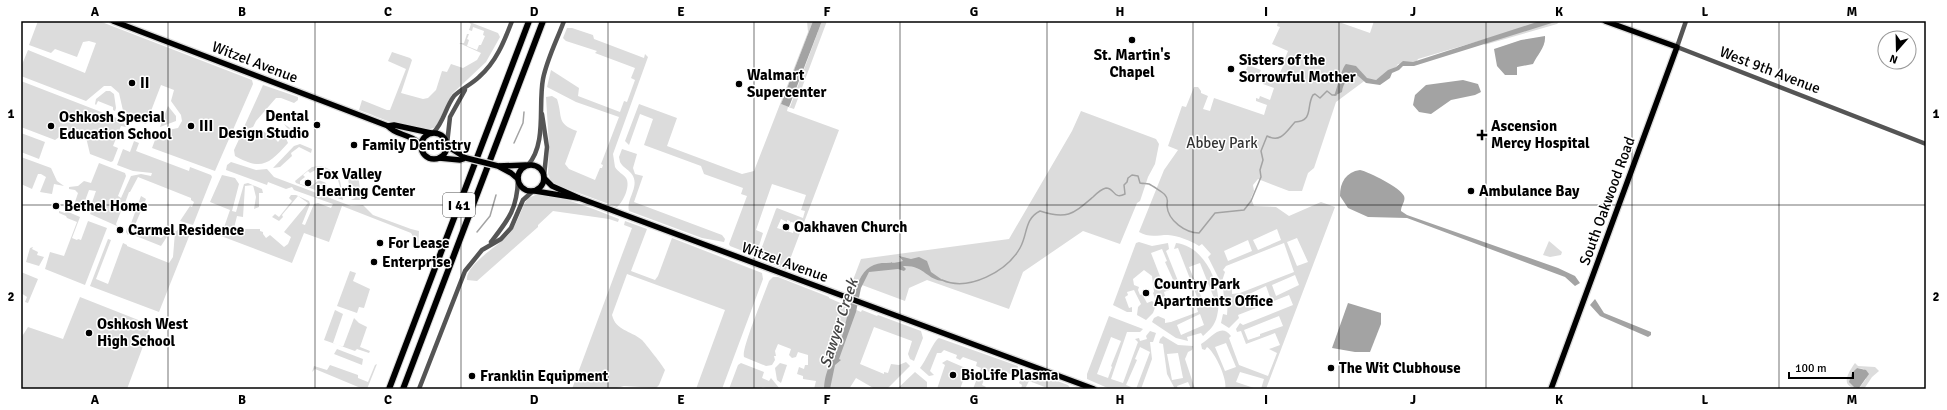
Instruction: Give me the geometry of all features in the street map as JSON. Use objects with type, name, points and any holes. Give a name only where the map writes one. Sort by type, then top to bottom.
[{"type":"highway","name":"I 41","points":[[389,389],[529,21]]},
{"type":"highway","name":"I 41","points":[[403,389],[543,21]]},
{"type":"main road","name":"Witzel Avenue","points":[[112,21],[388,126],[391,130],[412,137],[422,146]]},
{"type":"main road","name":"West 9th Avenue","points":[[1605,21],[1677,47]]},
{"type":"main road","name":"South Oakwood Road","points":[[1551,389],[1677,47]]},
{"type":"main road","name":"Witzel Avenue","points":[[388,126],[394,125],[432,133]]},
{"type":"main road","points":[[466,158],[460,160],[427,157],[422,146],[424,139],[432,133],[440,135],[447,145],[466,158],[498,166],[511,173],[523,188],[534,191],[542,185],[544,177],[539,168],[527,165],[498,166]]},
{"type":"main road","points":[[440,158],[447,145]]},
{"type":"main road","points":[[518,180],[521,169],[527,165]]},
{"type":"main road","name":"Witzel Avenue","points":[[544,177],[552,186],[579,198],[1094,389]]},
{"type":"main road","name":"Witzel Avenue","points":[[534,191],[579,198]]},
{"type":"street","points":[[432,133],[440,126],[453,97],[465,89],[483,73],[495,58],[505,40],[512,21]]},
{"type":"street","points":[[527,165],[537,154],[543,77],[564,21]]},
{"type":"street","name":"South Oakwood Road","points":[[1677,47],[1686,21]]},
{"type":"street","name":"West 9th Avenue","points":[[1677,47],[1926,144]]},
{"type":"street","points":[[447,145],[450,117],[465,89]]},
{"type":"street","points":[[541,111],[545,127],[546,147],[544,177]]},
{"type":"street","points":[[419,389],[465,271],[477,255],[490,244],[512,213],[516,199],[518,180]]},
{"type":"street","points":[[490,244],[501,239],[511,228],[524,200],[534,191]]},
{"type":"green space","points":[[38,21],[99,21],[252,80],[253,84],[215,171],[152,148],[158,132],[178,128],[182,121],[181,115],[171,101],[174,90],[161,85],[146,124],[124,115],[119,93],[111,86],[104,86],[86,101],[21,76],[21,67],[28,50],[85,73],[96,43],[89,41],[83,42],[77,57],[55,49],[51,53],[29,45]]},
{"type":"green space","points":[[467,21],[498,33],[500,37],[486,62],[452,94],[436,127],[419,129],[409,127],[359,110],[362,100],[390,110],[406,69],[388,61],[392,52],[412,60],[401,93],[423,99],[428,98],[436,90],[442,71],[447,72],[451,64],[463,68],[477,60],[481,53],[459,43],[464,43],[467,34],[469,34],[467,46],[477,50],[485,36],[483,35],[484,31],[473,27],[472,31],[469,30],[471,24]]},
{"type":"green space","points":[[807,21],[813,21],[781,104],[790,107],[822,21],[827,21],[794,109],[788,107],[787,111],[839,130],[786,270],[759,258],[759,255],[776,209],[777,208],[803,218],[805,211],[801,210],[806,195],[772,184],[756,230],[763,233],[758,249],[753,255],[730,246],[729,244],[747,196],[741,194],[743,188],[704,174],[701,166],[644,145],[653,119],[640,114],[629,145],[625,141],[639,104],[677,118],[667,146],[742,174],[754,171],[808,32]],"holes":[[[781,219],[787,222],[787,220],[790,221],[791,224],[791,222],[796,223],[793,233],[777,228]]]},
{"type":"green space","name":"Abbey Park","points":[[1276,21],[1336,21],[1370,33],[1374,21],[1560,21],[1557,24],[1484,45],[1489,38],[1418,59],[1416,62],[1398,64],[1396,67],[1376,80],[1367,79],[1336,102],[1314,168],[1308,173],[1302,191],[1289,191],[1258,179],[1253,185],[1254,191],[1251,198],[1254,206],[1276,207],[1289,216],[1321,202],[1335,207],[1266,389],[1261,389],[1264,379],[1240,372],[1236,382],[1257,389],[1225,389],[1225,379],[1214,354],[1207,347],[1205,350],[1202,349],[1201,344],[1216,332],[1224,330],[1231,336],[1229,338],[1239,365],[1268,376],[1277,353],[1269,349],[1280,345],[1275,333],[1246,344],[1241,331],[1237,332],[1236,329],[1240,323],[1243,325],[1293,305],[1289,295],[1238,315],[1239,318],[1229,328],[1221,323],[1223,314],[1227,315],[1228,300],[1224,300],[1223,286],[1226,285],[1232,289],[1232,294],[1240,293],[1294,272],[1284,243],[1226,266],[1223,270],[1225,272],[1222,281],[1219,279],[1208,257],[1211,254],[1202,244],[1199,246],[1180,237],[1168,235],[1150,236],[1139,232],[1164,170],[1178,150],[1168,146],[1182,106],[1186,107],[1194,87],[1198,87],[1201,93],[1208,96],[1203,109],[1210,111],[1214,98],[1264,115],[1267,105],[1256,101],[1256,98],[1259,99],[1260,96],[1270,100],[1274,88],[1263,84],[1267,73],[1278,77],[1283,66],[1271,62],[1273,57],[1284,61],[1288,51],[1272,44],[1280,27],[1277,26],[1278,22]],"holes":[[[1277,229],[1281,240],[1258,250],[1253,240]],[[1297,238],[1308,262],[1297,266],[1287,242]],[[1248,240],[1252,251],[1228,261],[1224,251]],[[1295,275],[1299,285],[1276,296],[1272,285]],[[1266,286],[1270,297],[1247,307],[1243,297]],[[1279,316],[1283,326],[1248,340],[1244,330]],[[1226,343],[1236,367],[1225,371],[1215,347]]]},
{"type":"green space","points":[[567,28],[572,28],[593,35],[594,39],[644,58],[645,54],[648,57],[613,154],[615,167],[626,178],[628,185],[626,194],[617,207],[557,185],[551,181],[548,174],[549,146],[546,97],[552,96],[557,99],[563,123],[577,131],[565,164],[569,169],[595,180],[600,168],[602,168],[603,165],[601,164],[619,117],[576,102],[547,87],[551,70],[579,88],[578,96],[620,112],[624,101],[627,102],[635,80],[631,78],[635,68],[595,53],[597,51],[566,41],[563,38]]},
{"type":"green space","points":[[1248,65],[1261,70],[1256,82],[1243,78]]},
{"type":"green space","points":[[21,81],[122,120],[126,127],[121,126],[113,146],[118,148],[113,161],[111,162],[90,154],[85,133],[78,129],[69,130],[55,140],[21,127]]},
{"type":"green space","points":[[263,85],[298,97],[298,100],[294,103],[281,98],[276,98],[256,121],[253,127],[247,129],[244,127]]},
{"type":"green space","points":[[106,91],[110,91],[114,94],[115,111],[113,110],[113,107],[98,101],[96,105],[95,104],[96,99]]},
{"type":"green space","points":[[168,106],[176,116],[176,121],[160,127]]},
{"type":"green space","points":[[1081,111],[1156,139],[1159,144],[1155,164],[1148,177],[1140,201],[1137,203],[1120,244],[1083,231],[1023,272],[1009,309],[927,280],[909,288],[905,301],[862,285],[850,288],[861,259],[1009,239],[1072,131]]},
{"type":"green space","points":[[284,124],[290,128],[285,136],[288,143],[276,156],[270,160],[259,164],[244,161],[235,156],[234,150],[241,135],[254,138],[263,131],[267,134],[269,132],[278,142],[288,129]]},
{"type":"green space","points":[[21,133],[45,142],[39,159],[21,152]]},
{"type":"green space","points":[[134,141],[139,143],[136,151],[189,171],[190,167],[211,175],[212,177],[193,225],[180,221],[190,206],[192,207],[194,202],[191,198],[138,177],[129,192],[116,224],[117,226],[90,214],[91,212],[89,211],[96,191],[89,190],[82,209],[72,205],[75,202],[78,193],[75,190],[69,189],[69,187],[78,186],[84,181],[91,183],[99,163],[125,173],[126,176],[118,196],[121,198],[131,176],[141,174],[151,176],[152,173],[133,171],[117,165],[123,149],[130,152]]},
{"type":"green space","points":[[300,144],[312,149],[311,153],[299,147],[291,153],[292,156],[280,167],[273,168],[294,146]]},
{"type":"green space","points":[[622,149],[637,154],[633,168],[635,174],[643,176],[634,202],[722,235],[725,239],[724,242],[702,238],[629,211],[629,202],[634,189],[634,180],[632,174],[620,162],[619,157]]},
{"type":"green space","points":[[21,157],[51,168],[57,181],[64,186],[54,184],[52,194],[40,192],[46,177],[41,174],[38,174],[32,189],[21,184]]},
{"type":"green space","points":[[231,162],[256,170],[267,169],[274,177],[351,206],[363,205],[373,215],[419,231],[418,250],[414,249],[414,238],[411,233],[342,206],[329,242],[304,233],[292,263],[221,236],[230,210],[210,202],[222,175],[235,178],[239,184],[232,211],[236,212],[244,184],[248,183],[253,185],[245,186],[243,217],[237,216],[234,228],[260,229],[266,238],[270,235],[284,247],[288,244],[291,237],[284,232],[308,203],[298,196],[282,215],[283,217],[279,221],[272,217],[275,214],[279,217],[292,201],[289,198],[291,195],[296,195],[309,201],[310,204],[302,224],[305,225],[314,204],[318,203],[331,208],[333,204],[294,190],[292,187],[286,189],[268,182],[267,185],[226,170],[227,165]]},
{"type":"green space","points":[[321,166],[333,171],[336,174],[339,178],[343,200],[335,197],[340,197],[339,191],[341,190],[337,177],[330,173],[330,170],[319,168],[310,173],[308,171],[303,175],[305,177],[300,181],[300,184],[310,187],[319,180],[326,183],[328,195],[296,183],[295,181],[312,167]]},
{"type":"green space","points":[[349,171],[359,181],[361,200],[351,200],[355,198],[353,185],[349,185],[347,173]]},
{"type":"green space","points":[[253,185],[262,189],[263,193],[259,193],[259,207],[254,209],[256,197]]},
{"type":"green space","points":[[538,194],[589,207],[619,219],[618,222],[609,219],[553,211],[538,225],[538,227],[477,281],[467,280],[471,269],[476,263],[501,242],[513,229],[528,198]]},
{"type":"green space","points":[[141,196],[146,199],[135,225],[128,235],[126,232],[127,228],[129,229]]},
{"type":"green space","points":[[59,211],[65,213],[66,211],[80,217],[72,238],[77,240],[81,240],[88,221],[107,228],[85,285],[45,269],[50,252],[64,256],[77,222],[67,218],[59,213]]},
{"type":"green space","points":[[625,221],[647,229],[631,271],[655,280],[658,276],[672,238],[762,273],[763,279],[722,389],[696,389],[725,310],[627,274],[612,315],[620,327],[642,340],[664,368],[665,370],[659,385],[656,388],[624,386],[613,389],[572,389],[632,228],[624,225]]},
{"type":"green space","points":[[169,227],[172,229],[161,246],[131,234],[136,228],[161,238],[165,235]]},
{"type":"green space","points":[[179,229],[190,234],[159,312],[90,286],[108,239],[111,240],[96,279],[108,284],[123,243],[169,263],[173,257],[175,232]]},
{"type":"green space","points":[[1549,241],[1562,252],[1561,255],[1550,257],[1543,255]]},
{"type":"green space","points":[[1139,242],[1152,246],[1168,243],[1169,249],[1166,251],[1180,286],[1164,292],[1165,296],[1156,301],[1153,293],[1152,276],[1144,270],[1133,279],[1134,285],[1139,287],[1138,290],[1140,295],[1142,294],[1147,303],[1152,301],[1156,305],[1153,313],[1146,320],[1137,315],[1138,307],[1141,304],[1134,290],[1127,292],[1128,295],[1125,297],[1129,308],[1132,307],[1132,312],[1127,312],[1113,305],[1136,243]],"holes":[[[1162,249],[1167,261],[1165,262],[1175,284],[1165,289],[1151,253]]]},
{"type":"green space","points":[[1176,243],[1187,246],[1204,260],[1215,282],[1218,294],[1217,316],[1214,325],[1203,336],[1201,333],[1187,337],[1188,341],[1176,338],[1152,322],[1154,318],[1158,316],[1165,319],[1165,323],[1171,322],[1198,312],[1197,308],[1201,307],[1178,248],[1174,249]],"holes":[[[1200,263],[1214,298],[1203,302],[1189,267]],[[1200,314],[1204,325],[1181,335],[1177,325]]]},
{"type":"green space","points":[[33,247],[32,249],[38,252],[37,255],[44,257],[39,266],[26,262],[30,248]]},
{"type":"green space","points":[[350,271],[356,273],[353,281],[370,289],[364,308],[359,307],[357,313],[337,306]]},
{"type":"green space","points":[[21,272],[38,279],[28,303],[25,302],[27,297],[21,293]]},
{"type":"green space","points":[[773,277],[778,277],[829,297],[861,312],[862,310],[877,316],[878,315],[921,331],[923,338],[914,361],[910,359],[908,354],[912,341],[874,327],[860,364],[884,374],[884,372],[888,373],[891,364],[899,365],[906,362],[910,366],[887,389],[875,389],[856,378],[849,389],[814,389],[816,381],[803,379],[803,376],[797,374],[799,367],[804,369],[805,365],[808,365],[808,355],[798,352],[796,357],[792,358],[789,355],[791,349],[778,344],[775,351],[776,356],[774,356],[775,360],[772,365],[766,366],[744,357],[746,343],[754,320],[769,281]]},
{"type":"green space","name":"Oshkosh West High School","points":[[80,297],[151,325],[127,389],[21,389],[21,338],[28,327],[63,339]]},
{"type":"green space","points":[[335,310],[343,314],[333,343],[337,345],[324,340]]},
{"type":"green space","points":[[1109,316],[1143,329],[1140,332],[1127,332],[1111,379],[1123,383],[1138,342],[1135,339],[1139,338],[1140,341],[1147,339],[1146,336],[1150,331],[1156,333],[1153,342],[1150,342],[1152,359],[1141,389],[1136,389],[1110,389],[1087,379],[1087,374]],"holes":[[[1111,337],[1121,341],[1108,378],[1097,374]],[[1140,347],[1150,352],[1136,389],[1126,385],[1137,360],[1135,359]]]},
{"type":"green space","points":[[354,318],[359,323],[367,327],[360,347],[370,351],[369,353],[343,347]]},
{"type":"green space","points":[[1163,336],[1178,345],[1193,346],[1192,350],[1188,352],[1185,359],[1195,389],[1191,389],[1188,382],[1177,386],[1178,389],[1175,389],[1167,374],[1163,344],[1159,343]],"holes":[[[1178,353],[1183,378],[1172,380],[1167,354]]]},
{"type":"green space","points":[[939,338],[1018,366],[1015,378],[1012,379],[1013,375],[994,368],[990,372],[987,371],[982,385],[986,387],[985,389],[973,389],[981,368],[976,366],[977,362],[963,357],[960,360],[956,358],[957,355],[944,350],[941,353],[937,353],[930,371],[934,375],[929,376],[920,368]]},
{"type":"green space","points":[[337,349],[363,359],[362,365],[334,354]]},
{"type":"green space","points":[[947,360],[970,370],[969,374],[966,373],[960,389],[937,389],[945,365],[942,363]]},
{"type":"green space","points":[[741,363],[764,372],[762,378],[769,381],[771,378],[780,389],[769,389],[763,387],[759,389],[729,389],[738,365]]},
{"type":"green space","points":[[780,363],[787,365],[781,383],[777,380],[775,368]]},
{"type":"green space","points":[[1855,363],[1858,366],[1875,367],[1879,371],[1872,377],[1864,389],[1851,387],[1848,384],[1847,377]],"holes":[[[1857,368],[1864,369],[1866,379],[1860,387],[1850,378]]]},
{"type":"green space","points":[[377,364],[367,389],[363,389],[315,369],[312,372],[314,366],[327,370],[330,365],[358,375],[358,378],[368,382],[375,365]]},
{"type":"green space","points":[[1025,369],[1068,385],[1071,389],[1050,389],[1029,381],[1025,389],[1021,389],[1022,385],[1019,383]]},
{"type":"green space","points":[[915,372],[927,382],[927,389],[897,389]]},
{"type":"shaded area","points":[[813,21],[822,21],[789,107],[781,104]]},
{"type":"shaded area","points":[[1540,21],[1558,21],[1414,66],[1403,66],[1399,70],[1392,73],[1390,78],[1380,85],[1366,83],[1357,75],[1346,81],[1342,92],[1334,96],[1346,64],[1356,66],[1367,78],[1376,80],[1388,70],[1396,67],[1403,61],[1413,62]]},
{"type":"shaded area","points":[[1545,36],[1543,47],[1533,64],[1517,67],[1517,75],[1505,75],[1497,66],[1494,49],[1521,40]]},
{"type":"shaded area","points":[[1463,80],[1478,84],[1481,92],[1475,95],[1451,100],[1431,114],[1419,112],[1413,105],[1415,95],[1426,85]]},
{"type":"shaded area","points":[[1360,170],[1384,181],[1402,193],[1404,196],[1404,201],[1401,211],[1407,215],[1558,268],[1575,276],[1580,283],[1575,286],[1565,277],[1407,218],[1368,217],[1348,208],[1340,196],[1341,186],[1348,175]]},
{"type":"shaded area","points":[[899,256],[911,259],[919,257],[927,261],[931,272],[944,281],[933,278],[921,270],[910,266],[903,266],[906,269],[904,271],[898,269],[869,272],[861,288],[856,312],[839,359],[841,360],[835,365],[830,389],[824,389],[826,375],[843,335],[851,302],[859,280],[864,272],[874,265],[903,261]]},
{"type":"shaded area","points":[[1595,299],[1604,313],[1651,332],[1651,335],[1648,337],[1600,316],[1590,305]]},
{"type":"shaded area","points":[[1348,303],[1381,313],[1381,324],[1370,352],[1355,352],[1332,348]]},
{"type":"shaded area","points":[[1857,368],[1866,370],[1869,374],[1859,388],[1854,387],[1849,382],[1852,373]]},
{"type":"waterway","name":"Sawyer Creek","points":[[942,280],[953,283],[964,283],[975,281],[997,271],[1006,264],[1020,248],[1031,218],[1035,214],[1040,211],[1057,215],[1069,214],[1080,208],[1099,191],[1106,188],[1118,196],[1125,194],[1124,185],[1128,178],[1132,175],[1138,176],[1140,183],[1149,184],[1166,196],[1168,211],[1178,225],[1189,231],[1199,233],[1215,213],[1244,210],[1251,201],[1261,177],[1260,170],[1263,160],[1261,151],[1267,136],[1272,138],[1280,137],[1286,133],[1295,122],[1305,119],[1313,95],[1315,94],[1320,98],[1327,91],[1332,95],[1336,95]]},
{"type":"waterway","points":[[514,143],[523,123],[524,112]]},
{"type":"waterway","points":[[477,232],[490,216],[496,195]]},
{"type":"place","name":"St. Martin's Chapel","points":[[1132,40]]},
{"type":"place","name":"Sisters of the Sorrowful Mother","points":[[1231,69]]},
{"type":"place","name":"II","points":[[132,83]]},
{"type":"place","name":"Walmart Supercenter","points":[[739,84]]},
{"type":"place","name":"Dental Design Studio","points":[[317,125]]},
{"type":"place","name":"Oshkosh Special Education School","points":[[51,126]]},
{"type":"place","name":"III","points":[[191,126]]},
{"type":"place","name":"Ascension Mercy Hospital","points":[[1482,135]]},
{"type":"place","name":"Family Dentistry","points":[[354,145]]},
{"type":"place","name":"Fox Valley Hearing Center","points":[[308,183]]},
{"type":"place","name":"Ambulance Bay","points":[[1471,191]]},
{"type":"place","name":"Bethel Home","points":[[56,206]]},
{"type":"place","name":"Oakhaven Church","points":[[786,227]]},
{"type":"place","name":"Carmel Residence","points":[[120,230]]},
{"type":"place","name":"For Lease","points":[[380,243]]},
{"type":"place","name":"Enterprise","points":[[374,262]]},
{"type":"place","name":"Country Park Apartments Office","points":[[1146,293]]},
{"type":"place","name":"Oshkosh West High School","points":[[89,333]]},
{"type":"place","name":"The Wit Clubhouse","points":[[1331,368]]},
{"type":"place","name":"BioLife Plasma","points":[[953,375]]},
{"type":"place","name":"Franklin Equipment","points":[[472,376]]}]
